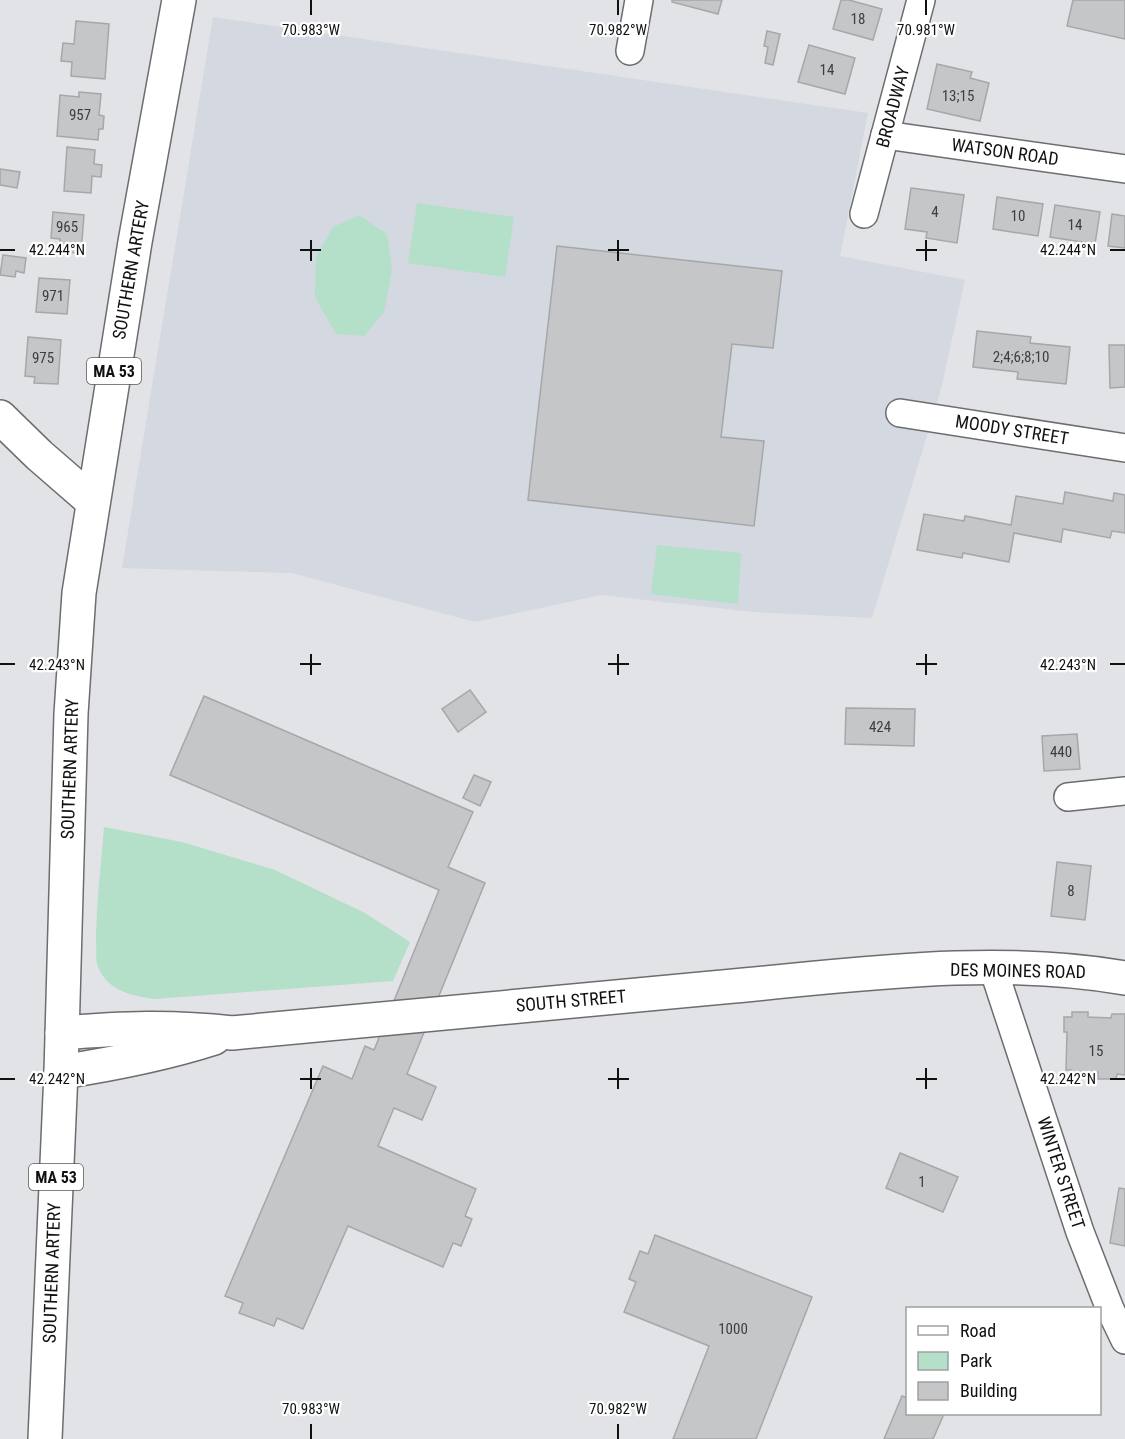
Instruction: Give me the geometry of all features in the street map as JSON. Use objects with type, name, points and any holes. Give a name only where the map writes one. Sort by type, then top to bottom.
[{"type":"main road","name":"SOUTHERN ARTERY","points":[[45,1439],[61,1072],[74,649],[79,593],[92,501],[179,0]]},
{"type":"main road","points":[[0,417],[92,501]]},
{"type":"main road","name":"DES MOINES ROAD","points":[[911,970],[993,968],[1074,970],[1125,978]]},
{"type":"main road","name":"SOUTH STREET","points":[[61,1072],[115,1064],[232,1033],[911,970]]},
{"type":"main road","name":"SOUTH STREET","points":[[62,1033],[124,1027],[190,1028],[232,1033]]},
{"type":"street","points":[[630,51],[639,0]]},
{"type":"street","name":"BROADWAY","points":[[864,214],[921,0]]},
{"type":"street","name":"WATSON ROAD","points":[[885,135],[1125,169]]},
{"type":"street","name":"MOODY STREET","points":[[900,413],[1125,448]]},
{"type":"street","points":[[1068,797],[1125,791]]},
{"type":"street","name":"WINTER STREET","points":[[993,968],[1080,1232],[1110,1309],[1125,1340]]},
{"type":"shaded area","points":[[213,17],[868,113],[840,256],[965,280],[941,389],[872,618],[754,612],[601,595],[475,622],[292,573],[122,568]]},
{"type":"green space","points":[[417,203],[514,217],[505,277],[408,263]]},
{"type":"green space","points":[[359,215],[387,234],[392,270],[384,312],[364,336],[336,334],[315,297],[316,257],[333,227]]},
{"type":"green space","points":[[657,545],[741,553],[738,604],[651,594]]},
{"type":"green space","points":[[104,827],[182,842],[275,870],[365,913],[410,942],[393,981],[155,999],[138,996],[114,987],[102,975],[97,962],[97,915]]},
{"type":"building","points":[[672,0],[722,0],[718,14],[672,2]]},
{"type":"building","points":[[841,0],[882,9],[873,40],[833,29]]},
{"type":"building","points":[[1073,0],[1125,0],[1125,39],[1067,26]]},
{"type":"building","points":[[76,21],[109,24],[105,79],[71,76],[72,62],[61,61],[63,43],[74,44]]},
{"type":"building","points":[[767,31],[780,34],[773,65],[765,63],[768,47],[764,46]]},
{"type":"building","points":[[809,45],[855,58],[845,94],[798,82]]},
{"type":"building","points":[[937,64],[972,72],[970,78],[989,83],[980,121],[927,109]]},
{"type":"building","points":[[79,92],[101,94],[99,115],[104,116],[103,129],[99,129],[98,140],[57,136],[60,95],[79,97]]},
{"type":"building","points":[[67,147],[95,150],[94,164],[102,165],[101,177],[92,176],[91,193],[64,191]]},
{"type":"building","points":[[0,169],[20,172],[17,188],[0,185]]},
{"type":"building","points":[[911,188],[964,195],[957,243],[926,238],[927,232],[905,229]]},
{"type":"building","points":[[997,197],[1043,204],[1038,236],[993,229]]},
{"type":"building","points":[[1055,205],[1100,212],[1095,244],[1050,237]]},
{"type":"building","points":[[53,212],[84,215],[81,253],[59,252],[60,239],[51,238]]},
{"type":"building","points":[[1112,214],[1125,216],[1125,248],[1108,246]]},
{"type":"building","points":[[557,246],[782,271],[773,348],[732,344],[721,437],[764,441],[754,526],[528,500]]},
{"type":"building","points":[[3,255],[26,258],[24,273],[16,271],[15,277],[0,275]]},
{"type":"building","points":[[39,278],[70,280],[67,314],[36,312]]},
{"type":"building","points":[[977,331],[1031,337],[1030,343],[1070,347],[1066,384],[1017,379],[1018,372],[973,367]]},
{"type":"building","points":[[28,337],[61,340],[58,384],[34,383],[35,377],[25,376]]},
{"type":"building","points":[[1109,345],[1125,345],[1125,387],[1110,388]]},
{"type":"building","points":[[1065,492],[1113,501],[1114,493],[1125,495],[1125,533],[1112,531],[1110,538],[1063,529],[1061,542],[1014,533],[1009,562],[963,553],[962,558],[917,550],[924,514],[964,521],[965,516],[1011,525],[1016,496],[1063,504]]},
{"type":"building","points":[[470,690],[486,712],[458,732],[442,709]]},
{"type":"building","points":[[204,696],[473,812],[448,867],[485,883],[407,1074],[436,1087],[422,1120],[394,1108],[378,1146],[476,1189],[465,1216],[472,1219],[461,1246],[453,1243],[443,1267],[348,1226],[303,1329],[277,1318],[274,1326],[239,1313],[243,1303],[225,1296],[323,1066],[352,1079],[365,1046],[374,1050],[439,890],[170,775]]},
{"type":"building","points":[[846,708],[915,709],[914,746],[845,744]]},
{"type":"building","points":[[1077,734],[1080,769],[1044,771],[1042,736]]},
{"type":"building","points":[[474,775],[491,782],[480,806],[463,798]]},
{"type":"building","points":[[1057,862],[1091,866],[1085,920],[1051,916]]},
{"type":"building","points":[[1072,1012],[1088,1012],[1088,1017],[1111,1018],[1112,1014],[1125,1014],[1125,1075],[1117,1074],[1116,1079],[1098,1079],[1098,1072],[1091,1072],[1091,1077],[1071,1076],[1071,1070],[1066,1070],[1067,1032],[1064,1032],[1064,1017],[1072,1017]]},
{"type":"building","points":[[900,1153],[958,1177],[943,1212],[886,1188]]},
{"type":"building","points":[[1119,1188],[1125,1189],[1125,1246],[1110,1243]]},
{"type":"building","points":[[655,1235],[812,1297],[756,1439],[673,1439],[709,1346],[624,1312],[636,1282],[629,1279],[640,1251],[648,1254]]},
{"type":"building","points":[[902,1396],[906,1397],[906,1415],[944,1415],[933,1439],[884,1439]]}]
